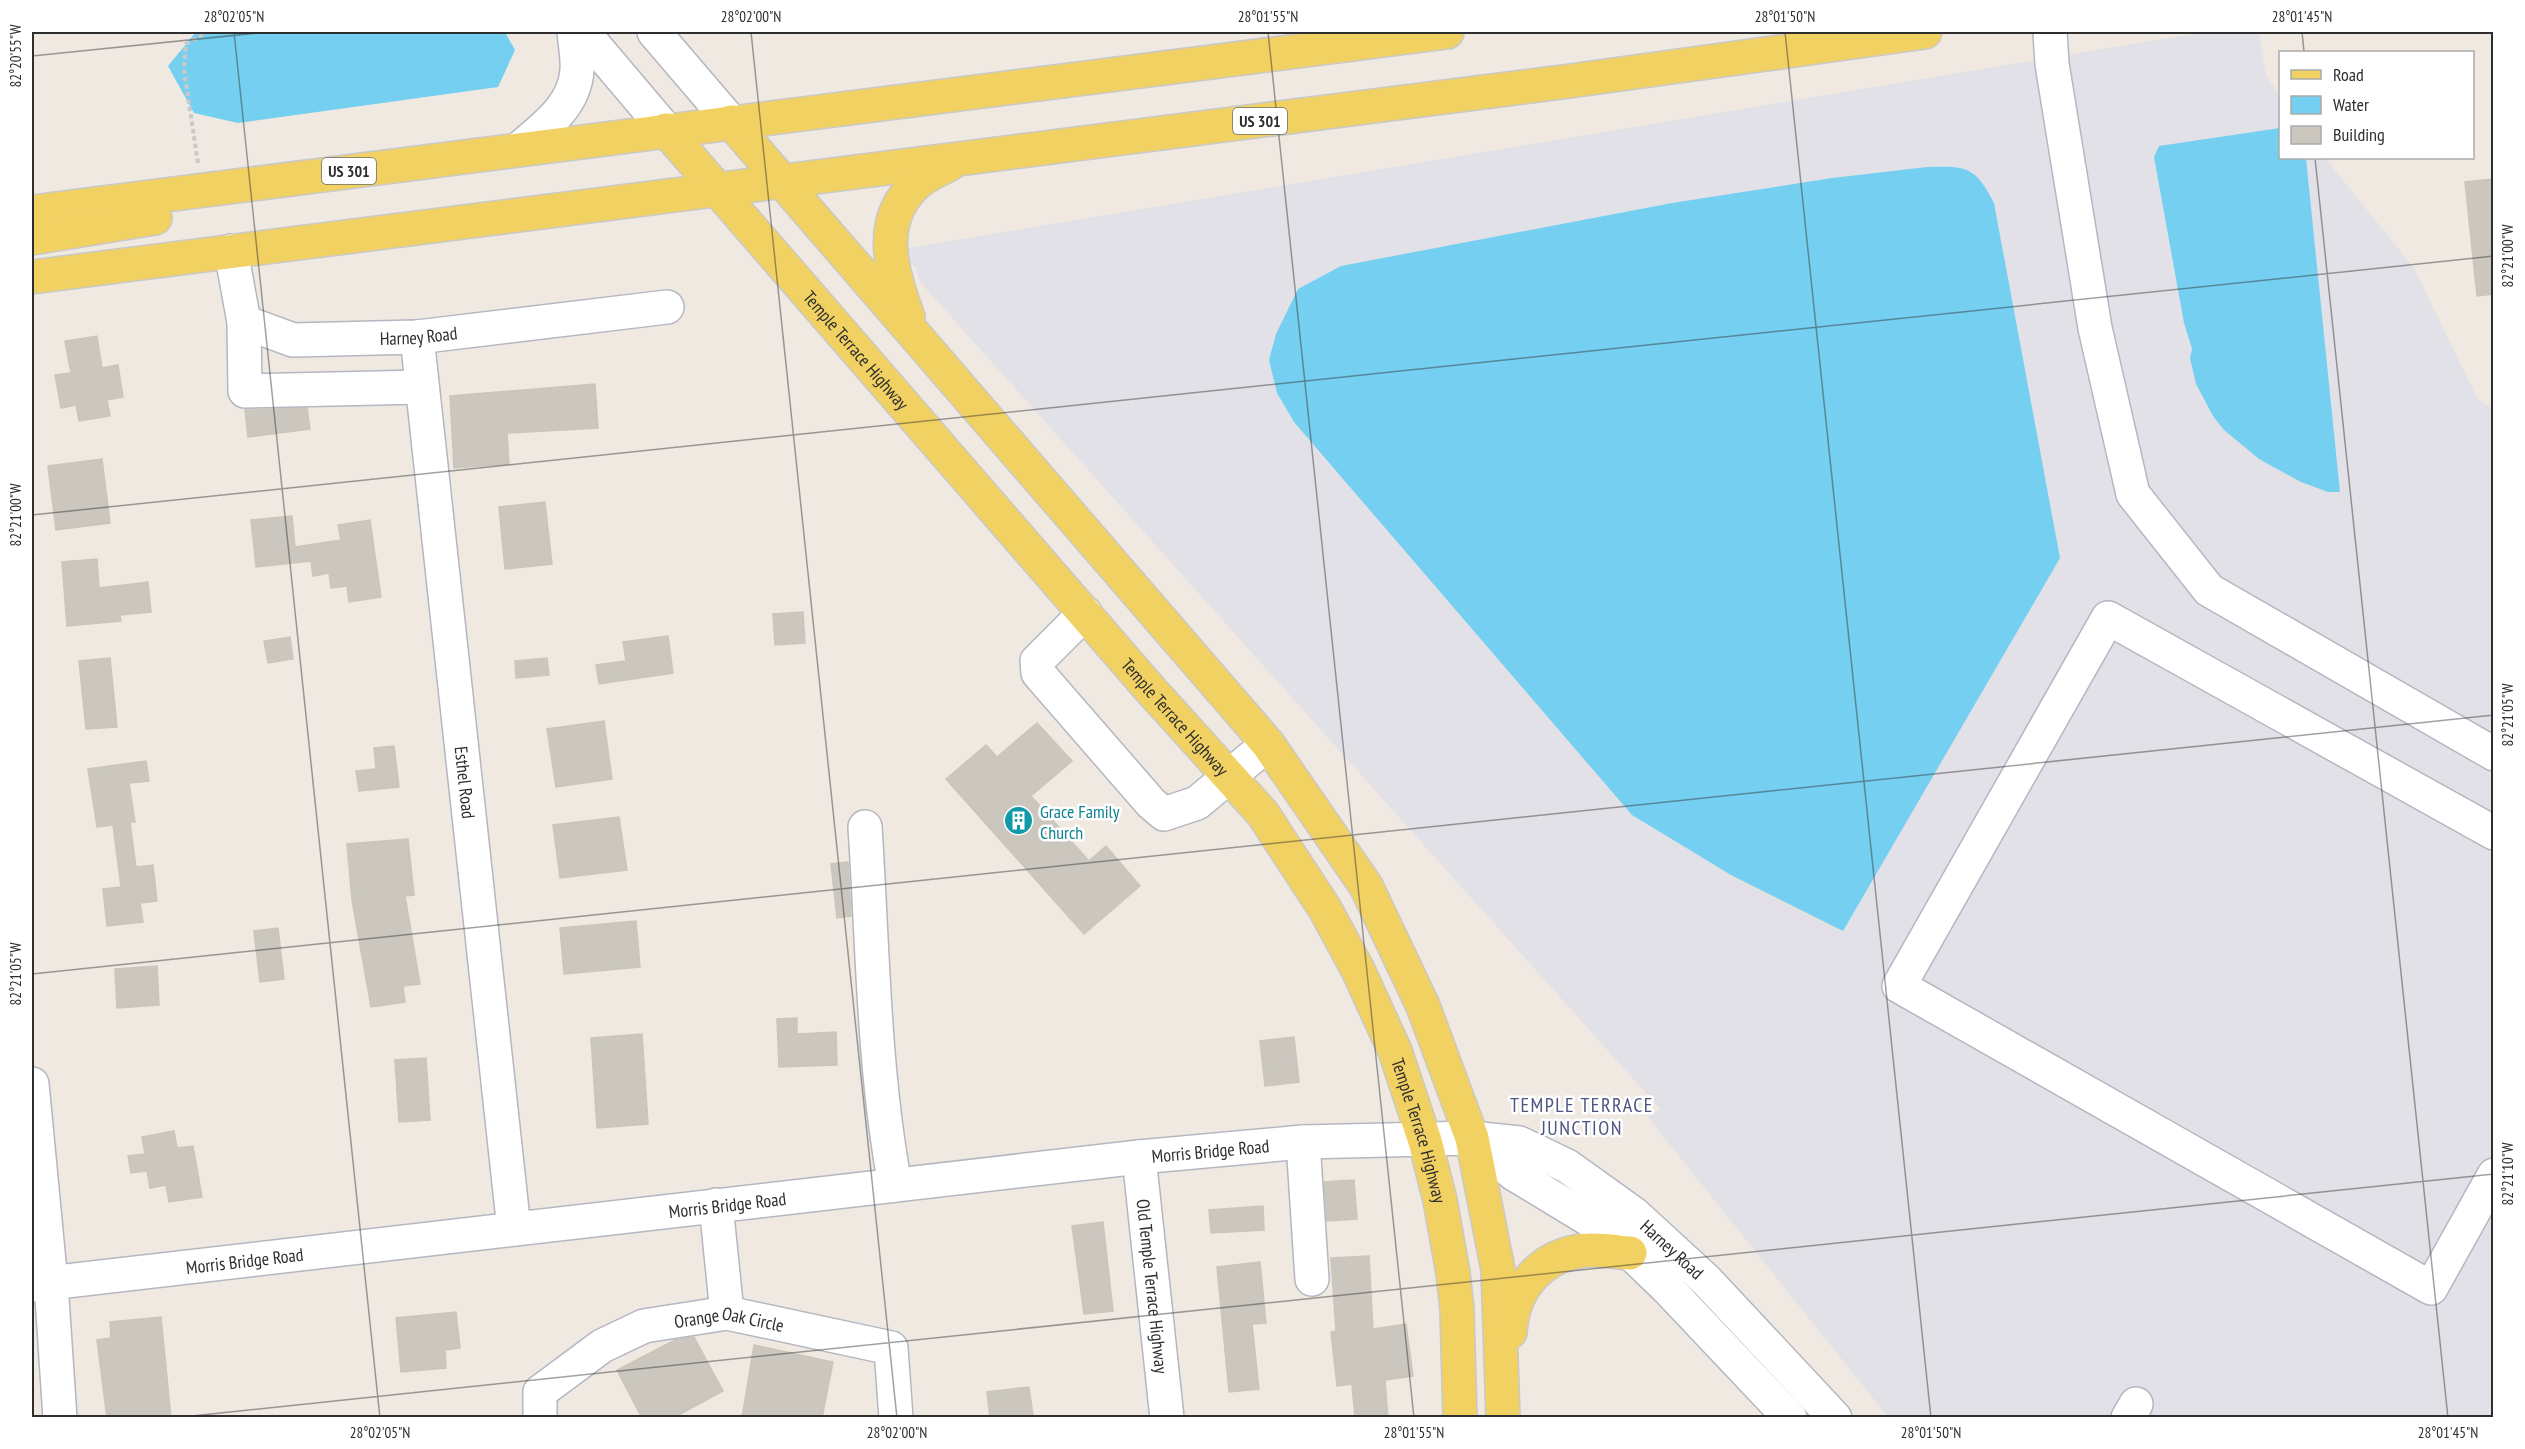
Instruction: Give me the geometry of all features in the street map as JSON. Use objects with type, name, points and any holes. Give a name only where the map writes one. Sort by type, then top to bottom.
[{"type":"main road","name":"US 301","points":[[32,212],[520,148],[1447,32]]},
{"type":"main road","name":"US 301","points":[[32,277],[1570,81],[1925,32]]},
{"type":"main road","points":[[731,122],[1268,744],[1366,886],[1423,1006],[1472,1138],[1498,1270],[1504,1418]]},
{"type":"main road","name":"Temple Terrace Highway","points":[[666,130],[1084,613],[1263,814],[1325,909],[1358,970],[1395,1051],[1425,1141],[1440,1200],[1453,1272],[1460,1418]]},
{"type":"main road","points":[[914,335],[892,274],[889,248],[891,230],[900,205],[918,182],[958,159]]},
{"type":"main road","points":[[32,237],[218,208],[376,167]]},
{"type":"main road","points":[[1504,1418],[1512,1312],[1519,1292],[1539,1269],[1561,1257],[1592,1250],[1630,1253]]},
{"type":"street","points":[[520,148],[552,122],[570,96],[577,70],[574,32]]},
{"type":"street","points":[[583,32],[666,130]]},
{"type":"street","points":[[654,32],[731,122]]},
{"type":"street","points":[[2050,32],[2052,64],[2095,328],[2133,494],[2209,590],[2493,754]]},
{"type":"street","points":[[231,251],[244,322],[245,391],[422,387]]},
{"type":"street","name":"Harney Road","points":[[244,322],[293,340],[417,337],[667,307]]},
{"type":"street","name":"Esthel Road","points":[[417,337],[514,1229]]},
{"type":"street","points":[[1084,613],[1037,661],[1038,673],[1151,803],[1164,814],[1197,803],[1268,744]]},
{"type":"street","points":[[2493,833],[2108,618],[1899,986],[2431,1288],[2493,1175]]},
{"type":"street","points":[[865,827],[874,1030],[883,1121],[895,1185]]},
{"type":"street","points":[[32,1084],[41,1284],[60,1418]]},
{"type":"street","name":"Harney Road","points":[[1472,1138],[1514,1174],[1608,1232],[1790,1418]]},
{"type":"street","name":"Harney Road","points":[[1425,1141],[1472,1138],[1519,1143],[1567,1166],[1634,1214],[1706,1280],[1835,1418]]},
{"type":"street","name":"Morris Bridge Road","points":[[41,1284],[1139,1157],[1304,1142],[1425,1141]]},
{"type":"street","points":[[1304,1142],[1312,1279]]},
{"type":"street","name":"Old Temple Terrace Highway","points":[[1139,1157],[1167,1418]]},
{"type":"street","points":[[716,1205],[728,1313]]},
{"type":"street","name":"Orange Oak Circle","points":[[540,1418],[540,1392],[602,1346],[644,1326],[728,1313],[891,1348],[896,1418]]},
{"type":"path","points":[[202,190],[184,69],[186,44],[208,32]]},
{"type":"shaded area","points":[[2205,32],[2259,32],[2266,75],[2279,94],[2279,159],[2326,159],[2414,268],[2477,398],[2493,409],[2493,1417],[1888,1417],[1646,1115],[1661,1110],[920,282],[916,268],[903,256],[902,249]]},
{"type":"water","points":[[196,32],[505,32],[515,50],[498,87],[238,123],[194,113],[168,66]]},
{"type":"water","points":[[2279,128],[2279,159],[2306,159],[2340,492],[2328,492],[2301,482],[2259,459],[2224,430],[2213,416],[2196,384],[2190,358],[2192,349],[2184,323],[2154,157],[2159,146]]},
{"type":"water","points":[[1927,167],[1952,167],[1968,171],[1981,182],[1994,203],[2060,558],[1843,931],[1731,875],[1632,815],[1294,422],[1277,393],[1269,360],[1276,334],[1298,289],[1341,266],[1672,203],[1832,178]]},
{"type":"building","points":[[2493,179],[2493,294],[2477,296],[2465,182]]},
{"type":"building","points":[[97,336],[102,368],[118,365],[123,397],[107,400],[110,416],[79,421],[76,405],[61,408],[55,375],[71,373],[65,341]]},
{"type":"building","points":[[595,384],[598,428],[507,433],[509,464],[454,468],[450,396]]},
{"type":"building","points":[[307,408],[310,429],[248,437],[245,410]]},
{"type":"building","points":[[102,459],[110,523],[56,530],[48,466]]},
{"type":"building","points":[[545,502],[552,564],[505,569],[499,507]]},
{"type":"building","points":[[292,516],[295,547],[341,540],[338,525],[370,520],[381,597],[349,602],[347,586],[331,588],[329,573],[313,576],[311,561],[256,567],[251,520]]},
{"type":"building","points":[[97,559],[99,588],[148,582],[151,612],[120,615],[121,621],[67,626],[62,562]]},
{"type":"building","points":[[803,612],[805,643],[775,645],[773,614]]},
{"type":"building","points":[[668,636],[673,673],[599,684],[596,665],[626,661],[623,642]]},
{"type":"building","points":[[290,637],[293,659],[268,663],[264,641]]},
{"type":"building","points":[[110,658],[117,727],[86,729],[79,661]]},
{"type":"building","points":[[547,658],[549,675],[516,678],[515,661]]},
{"type":"building","points":[[604,721],[612,779],[556,787],[547,729]]},
{"type":"building","name":"Grace Family Church","points":[[1037,723],[1072,761],[1031,796],[1089,861],[1106,846],[1140,886],[1084,934],[946,779],[986,745],[997,757]]},
{"type":"building","points":[[394,746],[399,787],[359,791],[356,771],[376,769],[374,748]]},
{"type":"building","points":[[146,761],[149,781],[129,783],[135,822],[130,822],[136,867],[153,865],[157,901],[140,903],[143,922],[107,926],[103,889],[121,887],[113,825],[97,827],[88,769]]},
{"type":"building","points":[[619,817],[627,870],[560,878],[553,825]]},
{"type":"building","points":[[408,839],[414,895],[405,896],[420,984],[403,986],[405,1002],[371,1007],[352,900],[347,844]]},
{"type":"building","points":[[848,862],[851,916],[837,918],[831,864]]},
{"type":"building","points":[[636,921],[640,967],[564,974],[560,928]]},
{"type":"building","points":[[278,928],[284,979],[260,982],[254,931]]},
{"type":"building","points":[[157,966],[159,1005],[117,1008],[115,969]]},
{"type":"building","points":[[797,1018],[797,1034],[836,1032],[837,1065],[779,1067],[777,1019]]},
{"type":"building","points":[[642,1034],[648,1124],[597,1128],[591,1038]]},
{"type":"building","points":[[1294,1037],[1299,1082],[1265,1086],[1260,1041]]},
{"type":"building","points":[[426,1058],[430,1120],[399,1122],[395,1060]]},
{"type":"building","points":[[174,1131],[177,1148],[193,1146],[202,1197],[169,1202],[166,1185],[150,1188],[147,1171],[131,1173],[128,1156],[145,1154],[142,1137]]},
{"type":"building","points":[[1354,1180],[1357,1219],[1327,1221],[1324,1182]]},
{"type":"building","points":[[1263,1206],[1264,1230],[1211,1233],[1209,1210]]},
{"type":"building","points":[[1103,1222],[1113,1311],[1084,1314],[1072,1226]]},
{"type":"building","points":[[1369,1256],[1373,1329],[1406,1324],[1413,1376],[1385,1380],[1388,1418],[1355,1418],[1352,1384],[1337,1386],[1331,1332],[1336,1331],[1331,1258]]},
{"type":"building","points":[[1260,1262],[1266,1323],[1252,1324],[1259,1389],[1229,1392],[1217,1267]]},
{"type":"building","points":[[456,1312],[460,1348],[445,1350],[446,1368],[401,1372],[396,1318]]},
{"type":"building","points":[[161,1317],[171,1418],[107,1418],[97,1340],[111,1338],[110,1322]]},
{"type":"building","points":[[694,1337],[723,1391],[673,1418],[642,1418],[617,1370],[675,1340]]},
{"type":"building","points":[[754,1345],[833,1362],[822,1418],[742,1418]]},
{"type":"building","points":[[1029,1387],[1033,1416],[990,1418],[987,1392]]},
{"type":"place","name":"Grace Family Church","points":[[1019,821]]},
{"type":"district","name":"TEMPLE TERRACE JUNCTION","points":[[1582,1116]]}]
